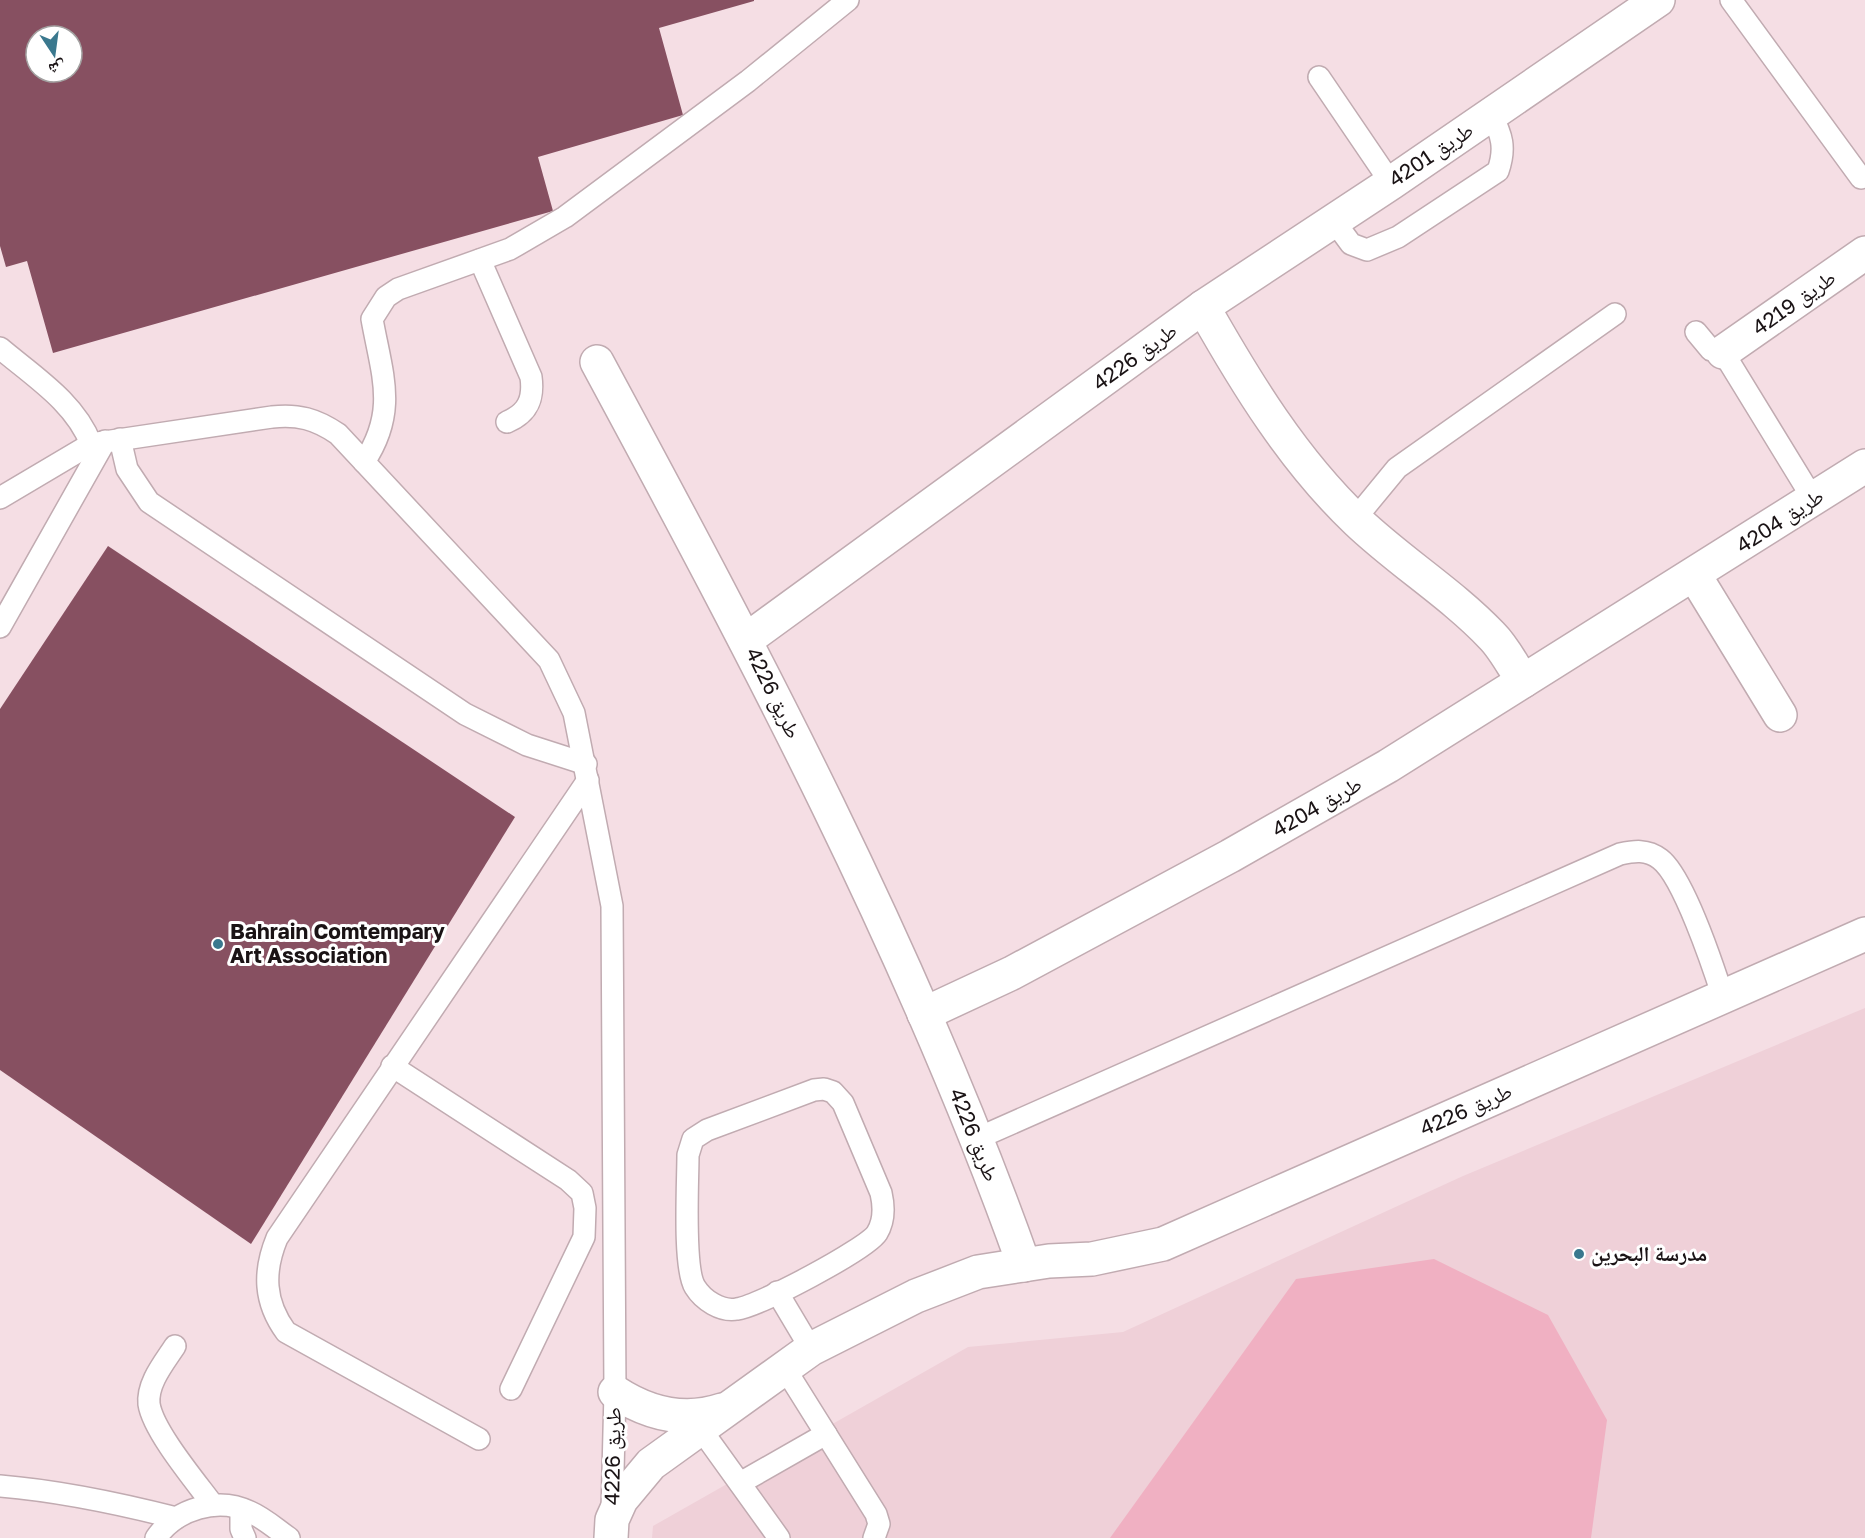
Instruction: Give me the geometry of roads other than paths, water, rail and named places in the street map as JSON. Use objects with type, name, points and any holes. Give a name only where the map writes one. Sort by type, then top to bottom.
[{"type":"street","name":"طريق 4201","points":[[1203,307],[1391,183],[1658,0]]},
{"type":"street","name":"طريق 4219","points":[[1723,352],[1865,254]]},
{"type":"street","points":[[1203,307],[1244,380],[1303,462],[1355,519],[1409,568],[1465,610],[1494,638],[1523,681]]},
{"type":"street","name":"طريق 4226","points":[[1024,1265],[976,1139],[924,1014],[858,866],[746,640],[1203,307]]},
{"type":"street","points":[[597,362],[746,640]]},
{"type":"street","name":"طريق 4204","points":[[924,1014],[1012,973],[1230,856],[1388,766],[1695,576],[1865,466]]},
{"type":"street","points":[[1695,576],[1779,715]]},
{"type":"street","name":"طريق 4226","points":[[611,1529],[632,1485],[651,1464],[811,1349],[926,1292],[978,1272],[1092,1259],[1163,1244],[1865,934]]},
{"type":"street","name":"طريق 4226","points":[[615,1392],[648,1410],[666,1415],[711,1414],[732,1406]]},
{"type":"lane","points":[[364,462],[376,444],[383,424],[386,402],[372,319],[386,297],[398,289],[510,249],[597,196],[748,81],[848,0]]},
{"type":"lane","points":[[1731,0],[1861,178]]},
{"type":"lane","points":[[1319,77],[1391,183]]},
{"type":"lane","points":[[1334,221],[1351,244],[1367,250],[1398,237],[1498,171],[1503,156],[1503,138],[1491,114]]},
{"type":"lane","points":[[480,260],[531,377],[531,401],[526,410],[507,423]]},
{"type":"lane","points":[[1355,519],[1397,468],[1615,314]]},
{"type":"lane","points":[[1696,332],[1711,350],[1723,352],[1813,499]]},
{"type":"lane","points":[[0,348],[68,406],[105,442],[149,502],[465,714],[527,746],[587,772],[277,1238],[267,1266],[267,1285],[271,1305],[286,1332],[479,1439]]},
{"type":"lane","name":"طريق 4226","points":[[105,442],[272,417],[299,416],[314,420],[338,434],[549,660],[574,713],[612,906],[615,1392],[611,1529]]},
{"type":"lane","points":[[0,498],[105,442]]},
{"type":"lane","points":[[0,627],[105,442]]},
{"type":"lane","points":[[976,1139],[1620,854],[1633,851],[1646,852],[1659,858],[1668,867],[1702,935],[1723,997]]},
{"type":"lane","points":[[392,1066],[568,1180],[582,1193],[585,1208],[584,1237],[511,1389]]},
{"type":"lane","points":[[824,1089],[833,1092],[843,1103],[881,1193],[883,1218],[878,1231],[861,1248],[777,1292],[737,1310],[713,1304],[695,1287],[689,1275],[690,1147],[693,1139],[707,1130],[814,1090],[824,1089]]},
{"type":"lane","points":[[777,1292],[811,1349]]},
{"type":"lane","points":[[175,1346],[154,1379],[149,1404],[161,1432],[213,1505]]},
{"type":"lane","points":[[784,1367],[876,1514],[879,1524],[874,1538]]},
{"type":"lane","points":[[700,1428],[779,1538]]},
{"type":"lane","points":[[740,1483],[826,1434]]},
{"type":"lane","points":[[0,1486],[50,1490],[111,1501],[176,1518]]},
{"type":"lane","points":[[156,1538],[176,1518],[194,1509],[213,1505],[242,1509],[265,1521],[289,1538]]},
{"type":"lane","points":[[242,1509],[240,1520],[245,1538]]},
{"type":"place","name":"Bahrain Comtempary Art Association","points":[[218,944]]},
{"type":"place","name":"مدرسة البحرين","points":[[1579,1254]]}]
